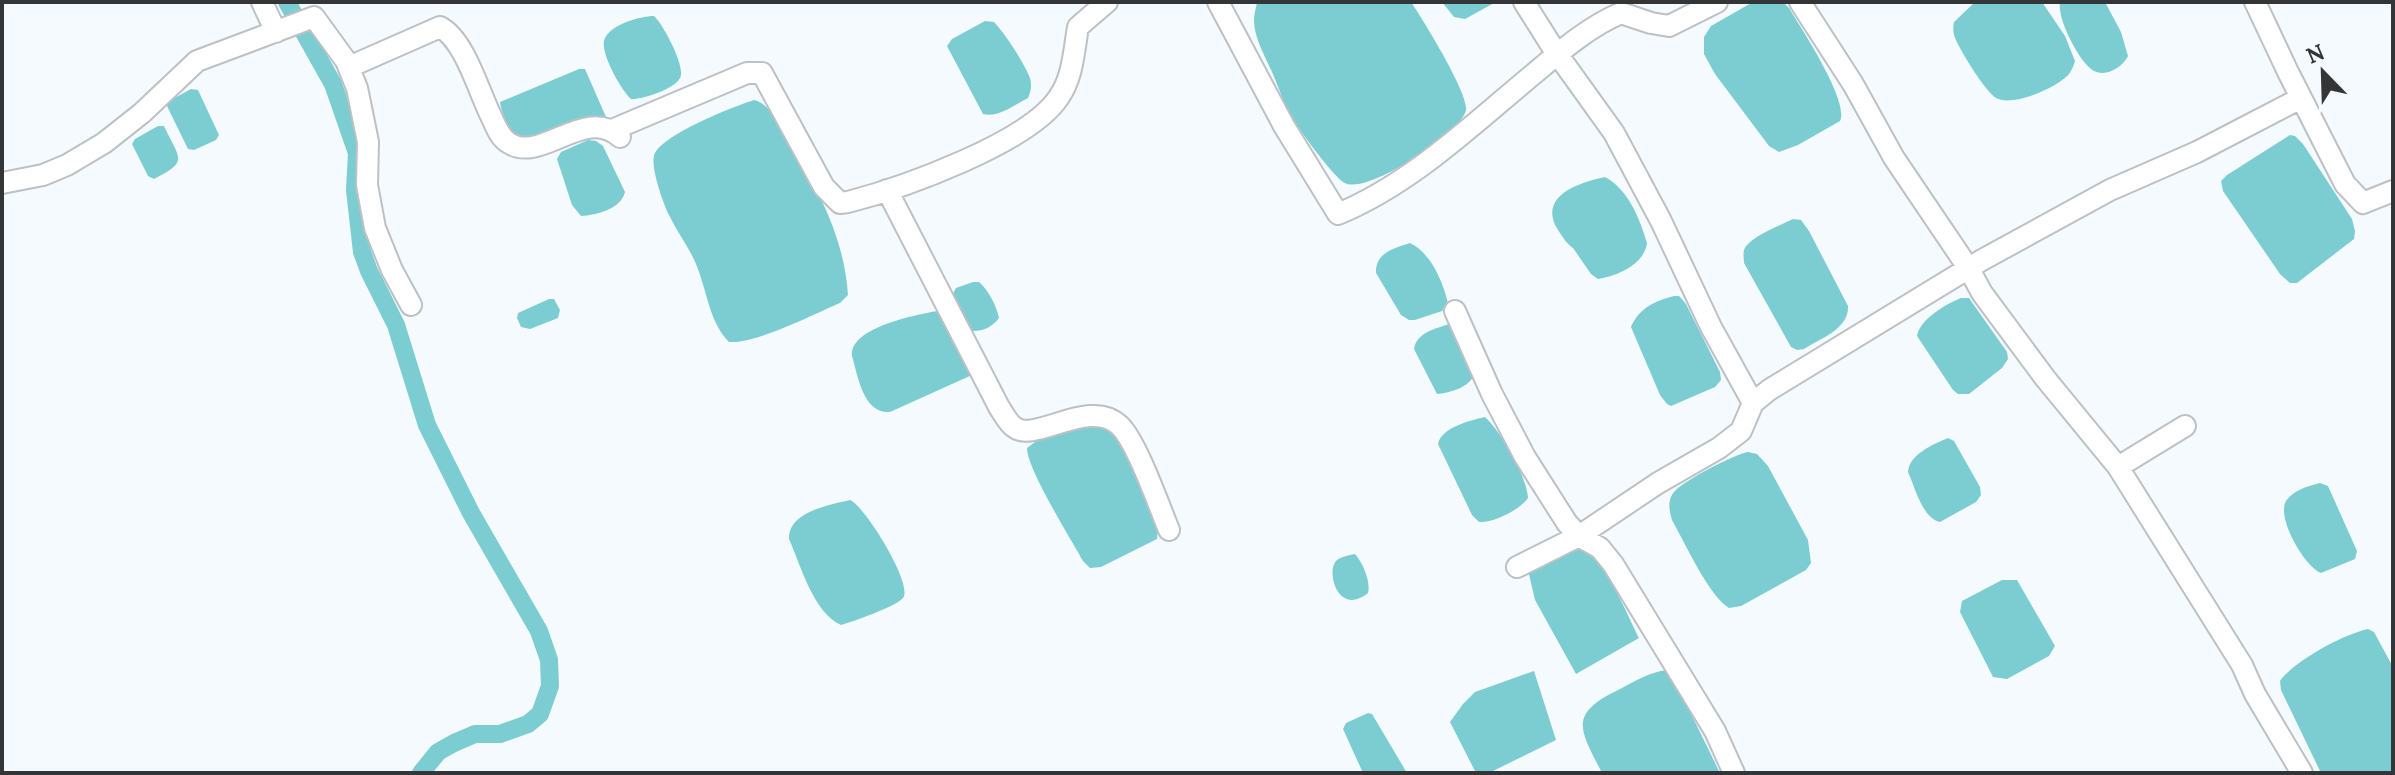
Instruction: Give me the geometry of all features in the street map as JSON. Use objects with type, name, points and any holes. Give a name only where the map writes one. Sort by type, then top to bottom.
[{"type":"street","points":[[262,2],[279,31]]},
{"type":"street","points":[[349,67],[440,27],[448,31],[459,47],[502,137],[519,148],[535,146],[587,128],[617,134],[747,73],[762,73],[824,187],[840,203],[887,190],[975,156],[1035,123],[1050,111],[1062,94],[1069,77],[1078,27],[1107,2]]},
{"type":"street","points":[[1218,2],[1284,126],[1338,214],[1366,202],[1395,184],[1604,20],[1621,13],[1669,26],[1717,2]]},
{"type":"street","points":[[1524,2],[1614,133],[1661,221],[1711,327],[1753,403]]},
{"type":"street","points":[[1800,2],[1853,84],[1894,158],[1982,293],[2045,378],[2118,467],[2242,665],[2255,694],[2302,773]]},
{"type":"street","points":[[2255,2],[2345,184],[2363,203],[2393,191]]},
{"type":"street","points":[[2,183],[43,175],[104,143],[142,113],[197,61],[314,17],[349,67],[357,88],[368,142],[367,185],[375,228],[411,305]]},
{"type":"street","points":[[1517,567],[1579,536],[1658,483],[1719,448],[1741,431],[1753,403],[1769,390],[1982,260],[2110,190],[2197,152],[2301,98]]},
{"type":"street","points":[[887,190],[999,407],[1014,428],[1022,430],[1092,414],[1106,415],[1121,426],[1133,443],[1169,530]]},
{"type":"street","points":[[1455,311],[1492,394],[1525,457],[1567,523],[1579,536],[1600,548],[1613,564],[1715,731],[1734,773]]},
{"type":"street","points":[[2118,467],[2185,426]]},
{"type":"water","points":[[1257,2],[1411,2],[1460,89],[1466,110],[1461,120],[1432,146],[1392,171],[1373,180],[1345,183],[1324,162],[1288,112],[1256,33],[1254,20]]},
{"type":"water","points":[[1442,2],[1496,2],[1465,19],[1454,17]]},
{"type":"water","points":[[1753,2],[1783,2],[1789,8],[1823,65],[1841,112],[1840,121],[1779,152],[1769,146],[1715,74],[1704,54],[1704,37],[1711,26]]},
{"type":"water","points":[[1975,2],[2042,2],[2065,36],[2075,61],[2069,74],[2052,87],[2032,95],[2012,100],[1996,98],[1972,69],[1954,35],[1954,22]]},
{"type":"water","points":[[2060,2],[2105,2],[2121,32],[2128,56],[2122,64],[2112,71],[2101,73],[2086,64],[2065,28]]},
{"type":"water","points":[[654,16],[672,44],[681,75],[667,89],[631,99],[613,72],[604,41],[618,26]]},
{"type":"water","points":[[985,21],[994,22],[1004,34],[1031,83],[1028,98],[989,115],[983,114],[947,46],[952,39]]},
{"type":"water","points":[[585,69],[606,117],[602,121],[532,138],[522,138],[512,133],[500,102]]},
{"type":"water","points":[[191,89],[198,90],[219,135],[216,140],[194,150],[188,149],[167,106],[169,101]]},
{"type":"water","points":[[754,100],[766,106],[775,117],[828,214],[846,273],[848,295],[840,303],[785,327],[754,338],[729,342],[717,325],[696,264],[667,210],[656,177],[654,156],[659,148],[682,131]]},
{"type":"water","points":[[158,126],[164,126],[178,158],[173,168],[154,179],[148,176],[132,144],[135,139]]},
{"type":"water","points":[[2290,135],[2303,144],[2352,219],[2355,231],[2354,239],[2297,283],[2290,283],[2280,274],[2223,191],[2221,181]]},
{"type":"water","points":[[588,140],[603,146],[625,192],[614,207],[581,216],[572,205],[557,159],[561,152]]},
{"type":"water","points":[[1605,177],[1627,197],[1647,243],[1645,251],[1635,263],[1621,272],[1598,279],[1561,235],[1552,210],[1562,194],[1571,188]]},
{"type":"water","points":[[1793,219],[1801,220],[1809,231],[1848,306],[1839,327],[1826,337],[1797,350],[1791,347],[1744,263],[1747,245]]},
{"type":"water","points":[[1410,243],[1430,261],[1448,303],[1442,311],[1415,320],[1401,315],[1376,273],[1382,256]]},
{"type":"water","points":[[979,282],[986,290],[999,318],[988,328],[973,331],[952,295],[956,288]]},
{"type":"water","points":[[1679,296],[1686,304],[1720,372],[1721,380],[1715,387],[1671,406],[1660,395],[1631,327],[1648,306]]},
{"type":"water","points":[[1961,298],[1969,298],[2007,352],[2008,359],[2002,368],[1969,394],[1958,394],[1953,390],[1917,336],[1928,318]]},
{"type":"water","points":[[554,299],[560,310],[558,318],[530,329],[521,327],[518,313]]},
{"type":"water","points":[[937,311],[941,313],[972,375],[890,412],[874,407],[860,383],[852,356],[854,346],[861,338],[885,324]]},
{"type":"water","points":[[1449,324],[1458,330],[1473,377],[1462,387],[1437,394],[1414,349],[1423,335]]},
{"type":"water","points":[[1485,417],[1512,454],[1523,477],[1528,498],[1506,515],[1479,522],[1472,515],[1438,444],[1450,429]]},
{"type":"water","points":[[1102,423],[1117,434],[1158,529],[1157,539],[1101,567],[1090,568],[1083,561],[1042,487],[1027,448],[1039,439]]},
{"type":"water","points":[[1948,438],[1954,441],[1980,487],[1981,495],[1976,502],[1940,522],[1928,515],[1908,472],[1917,455]]},
{"type":"water","points":[[1748,452],[1757,454],[1768,466],[1808,540],[1811,563],[1806,570],[1741,606],[1729,608],[1713,592],[1690,555],[1672,520],[1670,501],[1672,494],[1689,481]]},
{"type":"water","points":[[2320,483],[2328,486],[2357,551],[2355,559],[2321,573],[2300,552],[2288,530],[2284,509],[2286,501],[2293,494]]},
{"type":"water","points":[[850,500],[866,516],[886,546],[904,590],[903,598],[892,605],[841,625],[831,619],[815,599],[789,539],[790,530],[802,516],[821,507]]},
{"type":"water","points":[[1577,548],[1587,552],[1605,572],[1639,638],[1576,674],[1535,600],[1528,570]]},
{"type":"water","points":[[1355,554],[1366,573],[1369,589],[1358,599],[1349,600],[1337,590],[1333,567],[1340,558]]},
{"type":"water","points":[[2002,580],[2017,580],[2055,646],[2049,656],[2007,679],[1993,677],[1960,612],[1962,601]]},
{"type":"water","points":[[2368,629],[2374,632],[2393,667],[2393,773],[2321,773],[2281,690],[2280,681],[2296,665],[2320,649]]},
{"type":"water","points":[[1667,670],[1720,773],[1602,773],[1584,733],[1585,715],[1603,698],[1643,677]]},
{"type":"water","points":[[1534,671],[1556,740],[1489,773],[1476,773],[1450,722],[1475,692]]},
{"type":"water","points":[[1372,714],[1407,773],[1363,773],[1343,729],[1346,723]]},
{"type":"waterway","points":[[287,2],[333,84],[357,153],[355,190],[362,252],[396,325],[427,425],[471,513],[539,631],[549,660],[550,686],[540,714],[528,724],[500,734],[475,734],[454,743],[438,752],[421,773]]}]
